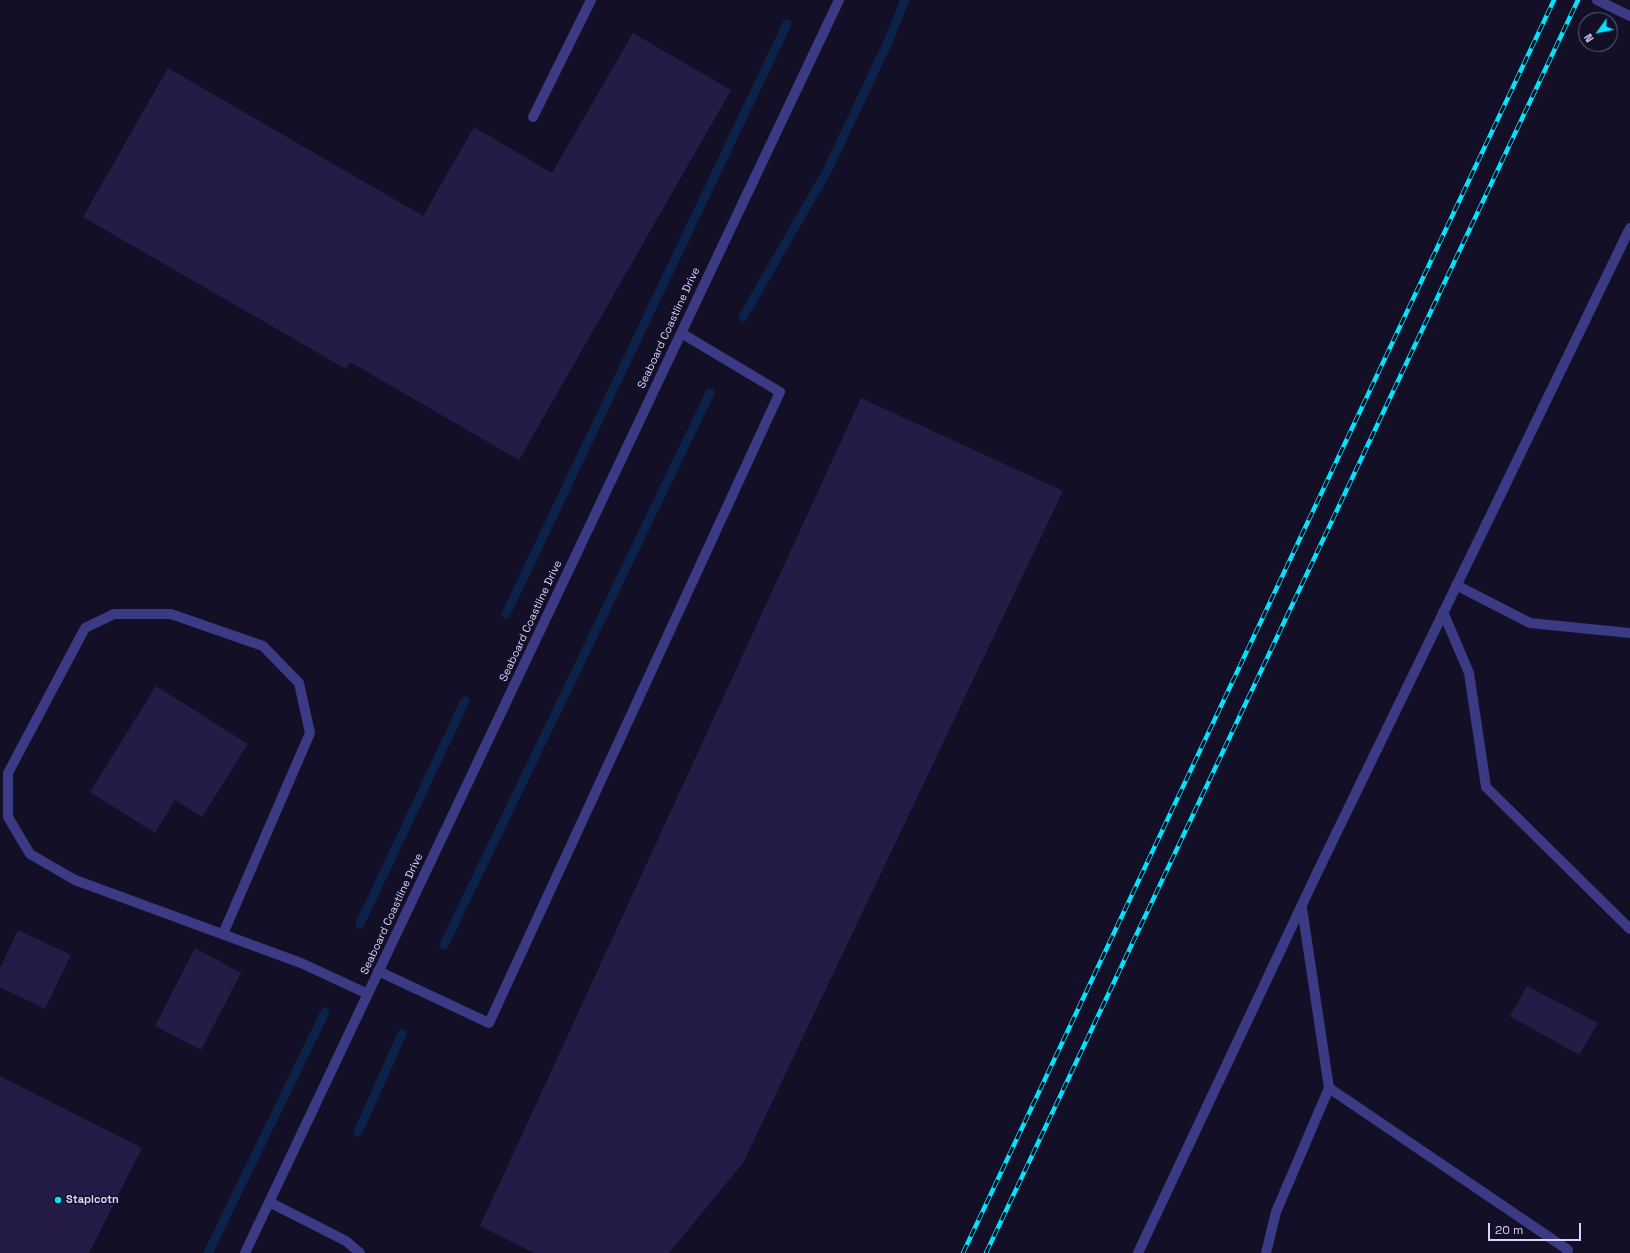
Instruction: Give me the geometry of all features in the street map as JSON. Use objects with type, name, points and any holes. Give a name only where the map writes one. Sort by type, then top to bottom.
[{"type":"street","points":[[533,117],[591,0]]},
{"type":"street","points":[[1597,0],[1630,16]]},
{"type":"street","name":"Seaboard Coastline Drive","points":[[245,1253],[680,333],[834,1]]},
{"type":"street","points":[[1138,1253],[1443,612],[1630,228]]},
{"type":"street","points":[[378,971],[489,1023],[780,392],[680,333]]},
{"type":"street","points":[[1456,585],[1530,623],[1630,633]]},
{"type":"street","points":[[1443,612],[1469,673],[1486,786],[1630,928]]},
{"type":"street","points":[[223,934],[310,733],[299,683],[263,646],[172,614],[114,614],[85,628],[8,773],[8,817],[30,854],[75,880],[301,964],[368,994]]},
{"type":"street","points":[[1266,1253],[1276,1212],[1329,1088],[1302,908]]},
{"type":"street","points":[[1329,1088],[1568,1250],[1567,1253]]},
{"type":"street","points":[[269,1202],[346,1242],[360,1253]]},
{"type":"building","points":[[633,33],[731,90],[519,460],[350,362],[346,369],[83,217],[168,68],[423,216],[474,127],[552,173]]},
{"type":"building","points":[[861,398],[1063,491],[743,1163],[669,1253],[534,1253],[480,1226]]},
{"type":"building","points":[[156,686],[248,744],[202,817],[175,800],[155,833],[90,792]]},
{"type":"building","points":[[18,930],[71,955],[45,1009],[0,987],[0,968]]},
{"type":"building","points":[[195,948],[241,973],[201,1050],[155,1026]]},
{"type":"building","points":[[1527,986],[1598,1023],[1579,1055],[1510,1016]]},
{"type":"building","name":"Staplcotn","points":[[0,1076],[142,1148],[89,1253],[0,1253]]},
{"type":"waterway","points":[[743,317],[827,171],[889,40],[905,0]]},
{"type":"waterway","points":[[506,614],[787,24]]},
{"type":"waterway","points":[[444,945],[710,393]]},
{"type":"waterway","points":[[360,924],[465,701]]},
{"type":"waterway","points":[[208,1253],[325,1012]]},
{"type":"waterway","points":[[358,1132],[402,1034]]},
{"type":"railway","points":[[963,1253],[1554,0]]},
{"type":"railway","points":[[986,1253],[1578,0]]},
{"type":"place","name":"Staplcotn","points":[[58,1200]]}]
